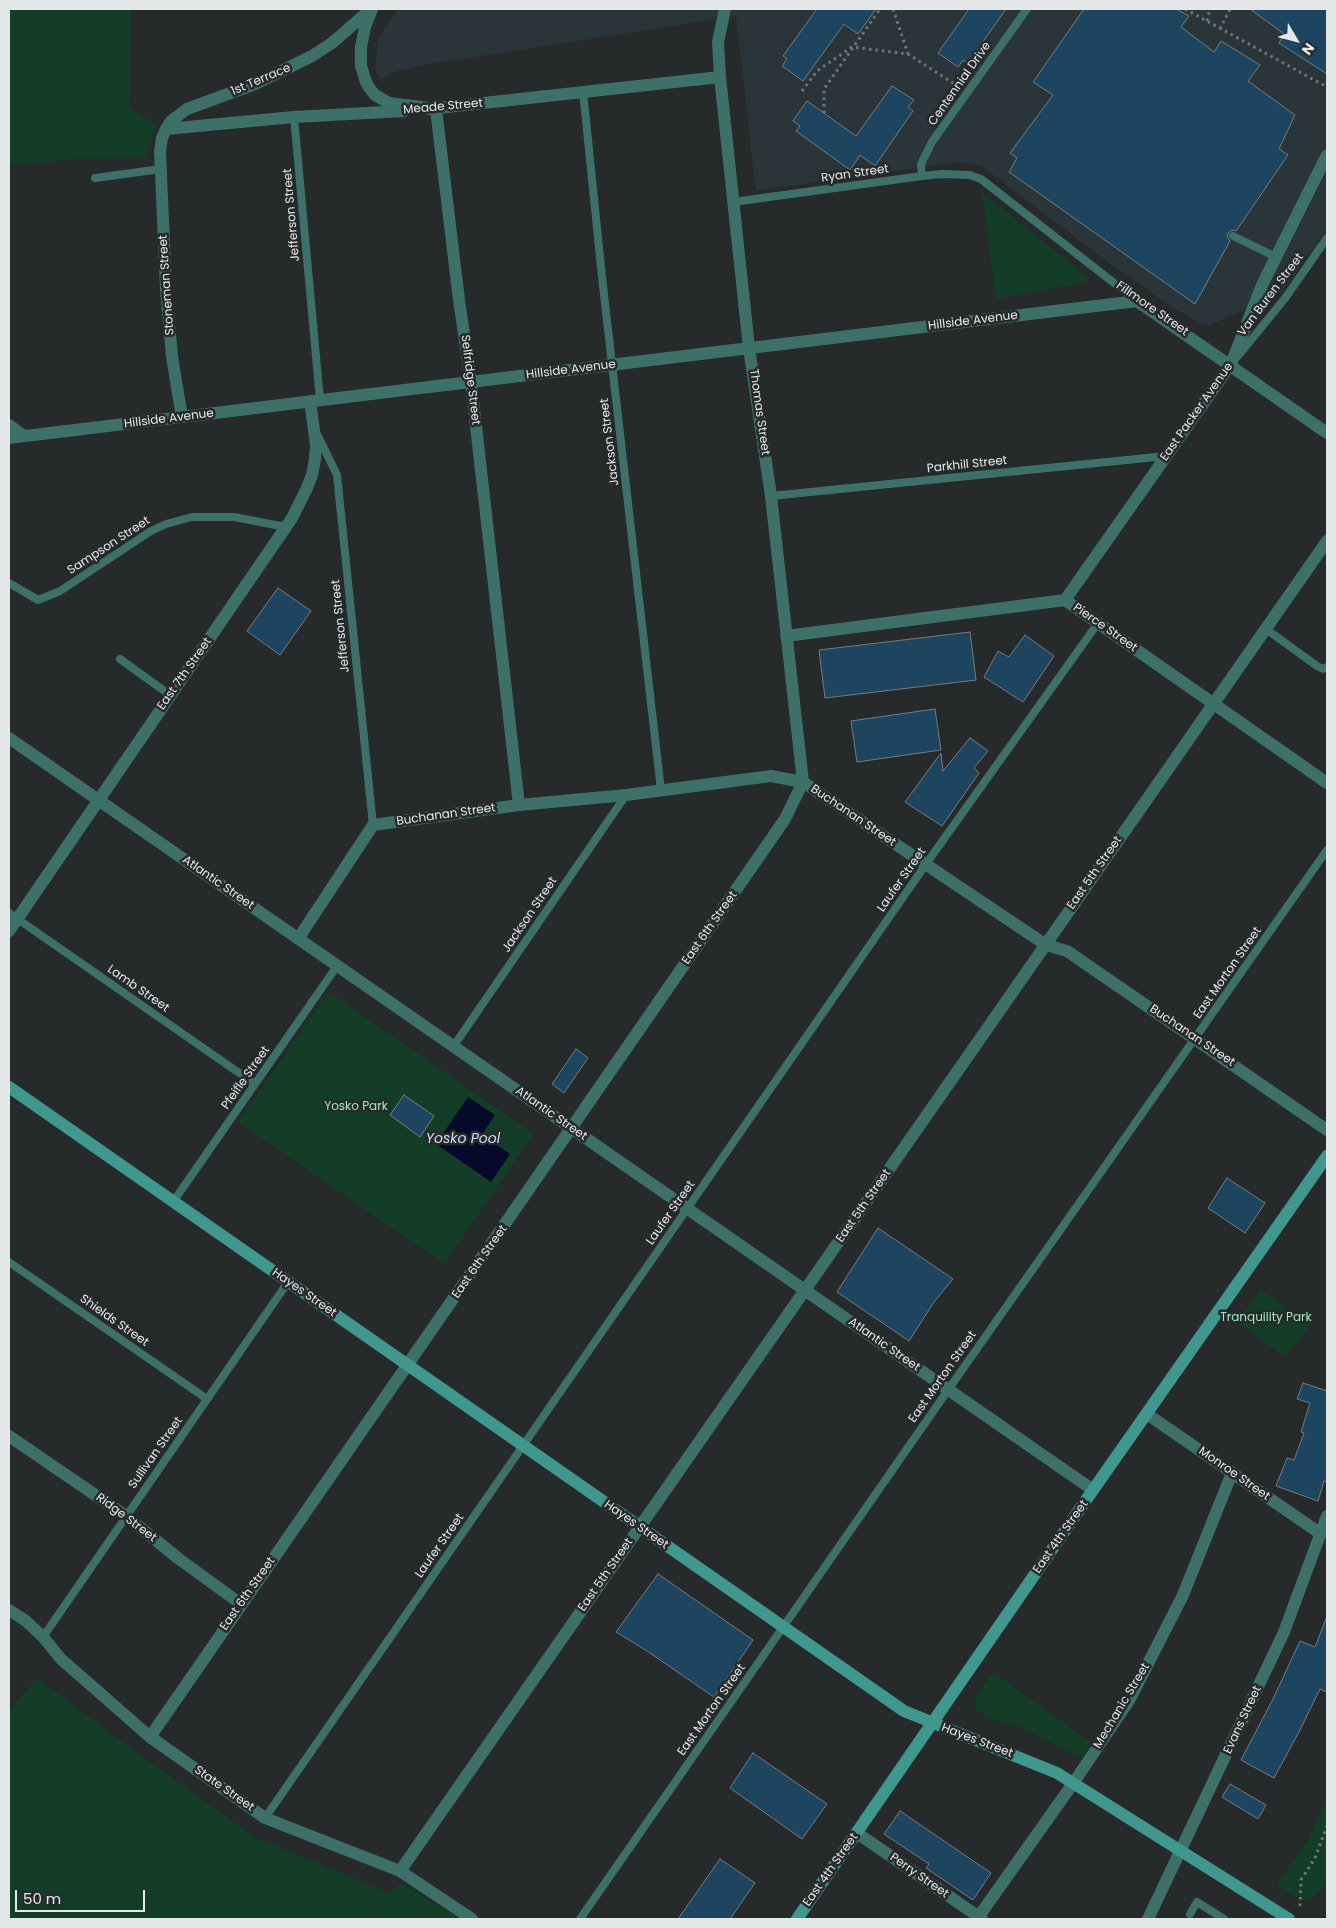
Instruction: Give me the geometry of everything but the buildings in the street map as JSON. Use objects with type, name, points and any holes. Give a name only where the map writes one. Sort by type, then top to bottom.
[{"type":"street","points":[[372,9],[361,47],[363,74],[370,89],[375,95],[389,103],[436,109]]},
{"type":"street","name":"1st Terrace","points":[[166,128],[171,121],[187,110],[255,84],[312,56],[338,38],[372,9]]},
{"type":"street","name":"Thomas Street","points":[[725,9],[718,42],[720,76],[750,348],[771,496],[803,782]]},
{"type":"street","name":"Meade Street","points":[[166,128],[294,117],[436,109],[720,76]]},
{"type":"street","name":"Selfridge Street","points":[[436,109],[519,805]]},
{"type":"street","name":"Stoneman Street","points":[[166,128],[160,152],[166,288],[172,357],[182,417]]},
{"type":"street","name":"East Packer Avenue","points":[[1065,600],[1231,364],[1262,285],[1327,155]]},
{"type":"street","name":"Hillside Avenue","points":[[9,438],[1137,301]]},
{"type":"street","name":"Fillmore Street","points":[[1137,301],[1231,364],[1327,433]]},
{"type":"street","name":"East 7th Street","points":[[9,931],[13,916],[98,800],[286,527],[300,503],[312,475],[316,445],[315,401]]},
{"type":"street","points":[[9,425],[24,436]]},
{"type":"street","name":"East 5th Street","points":[[400,1871],[1327,541]]},
{"type":"street","name":"Pierce Street","points":[[786,636],[1065,600],[1327,783]]},
{"type":"street","name":"Atlantic Street","points":[[9,738],[1093,1490]]},
{"type":"street","name":"Buchanan Street","points":[[373,825],[519,805],[626,795],[771,776],[803,782],[1046,945],[1067,951],[1327,1130]]},
{"type":"street","name":"East 6th Street","points":[[150,1737],[785,819],[803,782]]},
{"type":"street","points":[[298,938],[373,825]]},
{"type":"street","name":"Hayes Street","points":[[9,1087],[904,1711],[1044,1766],[1074,1782],[1289,1919]]},
{"type":"street","name":"East 4th Street","points":[[797,1919],[1093,1490],[1327,1156]]},
{"type":"street","name":"Monroe Street","points":[[1147,1414],[1321,1534]]},
{"type":"street","name":"Ridge Street","points":[[9,1436],[126,1516],[179,1559],[241,1604]]},
{"type":"street","name":"Mechanic Street","points":[[979,1918],[1130,1699],[1168,1628],[1183,1595],[1232,1473]]},
{"type":"street","name":"Evans Street","points":[[1148,1919],[1284,1632],[1327,1516]]},
{"type":"street","name":"State Street","points":[[9,1610],[43,1637],[61,1659],[150,1737],[265,1818],[400,1871],[472,1919]]},
{"type":"street","name":"Perry Street","points":[[857,1833],[979,1918]]},
{"type":"lane","name":"Centennial Drive","points":[[922,176],[921,164],[925,154],[1027,9]]},
{"type":"lane","name":"Jackson Street","points":[[582,91],[661,790]]},
{"type":"lane","name":"Jefferson Street","points":[[294,117],[315,401]]},
{"type":"lane","points":[[95,178],[161,169]]},
{"type":"lane","name":"Ryan Street","points":[[733,202],[922,176],[958,174],[981,178]]},
{"type":"lane","name":"Fillmore Street","points":[[981,178],[1137,301]]},
{"type":"lane","points":[[1233,236],[1276,257]]},
{"type":"lane","name":"Van Buren Street","points":[[1231,364],[1286,297],[1327,238]]},
{"type":"lane","name":"Jefferson Street","points":[[315,430],[338,475],[373,825]]},
{"type":"lane","name":"Parkhill Street","points":[[771,496],[1166,456]]},
{"type":"lane","name":"Sampson Street","points":[[9,583],[38,600],[60,591],[151,531],[166,524],[192,518],[208,516],[234,517],[286,527]]},
{"type":"lane","name":"Laufer Street","points":[[265,1818],[926,864],[1098,623]]},
{"type":"lane","points":[[1266,629],[1317,666],[1324,669],[1327,668]]},
{"type":"lane","points":[[120,659],[170,694]]},
{"type":"lane","name":"Jackson Street","points":[[453,1047],[626,795]]},
{"type":"lane","name":"East Morton Street","points":[[580,1919],[1327,850]]},
{"type":"lane","name":"Lamb Street","points":[[13,916],[255,1084]]},
{"type":"lane","name":"Pfeifle Street","points":[[173,1202],[337,966]]},
{"type":"lane","name":"Shields Street","points":[[9,1262],[207,1399]]},
{"type":"lane","name":"Sullivan Street","points":[[43,1637],[288,1282]]},
{"type":"lane","points":[[1190,1914],[1197,1902],[1224,1919]]},
{"type":"path","points":[[824,113],[824,90],[880,9]]},
{"type":"path","points":[[893,9],[908,54]]},
{"type":"path","points":[[1185,9],[1327,87]]},
{"type":"path","points":[[1207,22],[1210,9]]},
{"type":"path","points":[[1220,29],[1230,9]]},
{"type":"path","points":[[802,91],[817,71],[852,48],[908,54],[968,92]]},
{"type":"path","points":[[1300,1906],[1301,1880],[1315,1858],[1327,1826]]},
{"type":"shaded area","points":[[398,9],[1327,9],[1327,230],[1281,293],[1210,325],[1203,325],[1172,307],[1112,265],[983,167],[973,164],[959,162],[756,191],[736,16],[418,66],[391,73],[380,80],[375,70],[378,38]]},
{"type":"green space","points":[[9,9],[131,9],[129,107],[156,125],[146,158],[71,159],[9,166]]},
{"type":"green space","points":[[982,192],[1087,276],[1087,282],[996,299]]},
{"type":"green space","name":"Yosko Park","points":[[329,992],[534,1134],[444,1264],[238,1122]]},
{"type":"green space","name":"Tranquility Park","points":[[1261,1289],[1310,1326],[1285,1357],[1237,1322]]},
{"type":"green space","points":[[993,1672],[1092,1743],[1081,1758],[1020,1727],[988,1718],[977,1710],[974,1704],[977,1695]]},
{"type":"green space","points":[[37,1678],[256,1838],[390,1893],[401,1883],[460,1919],[9,1919],[9,1710]]},
{"type":"green space","points":[[1327,1797],[1327,1885],[1306,1902],[1287,1892],[1277,1884],[1308,1841]]},
{"type":"water","name":"Yosko Pool","points":[[468,1097],[495,1115],[482,1135],[510,1154],[491,1182],[436,1144]]}]
